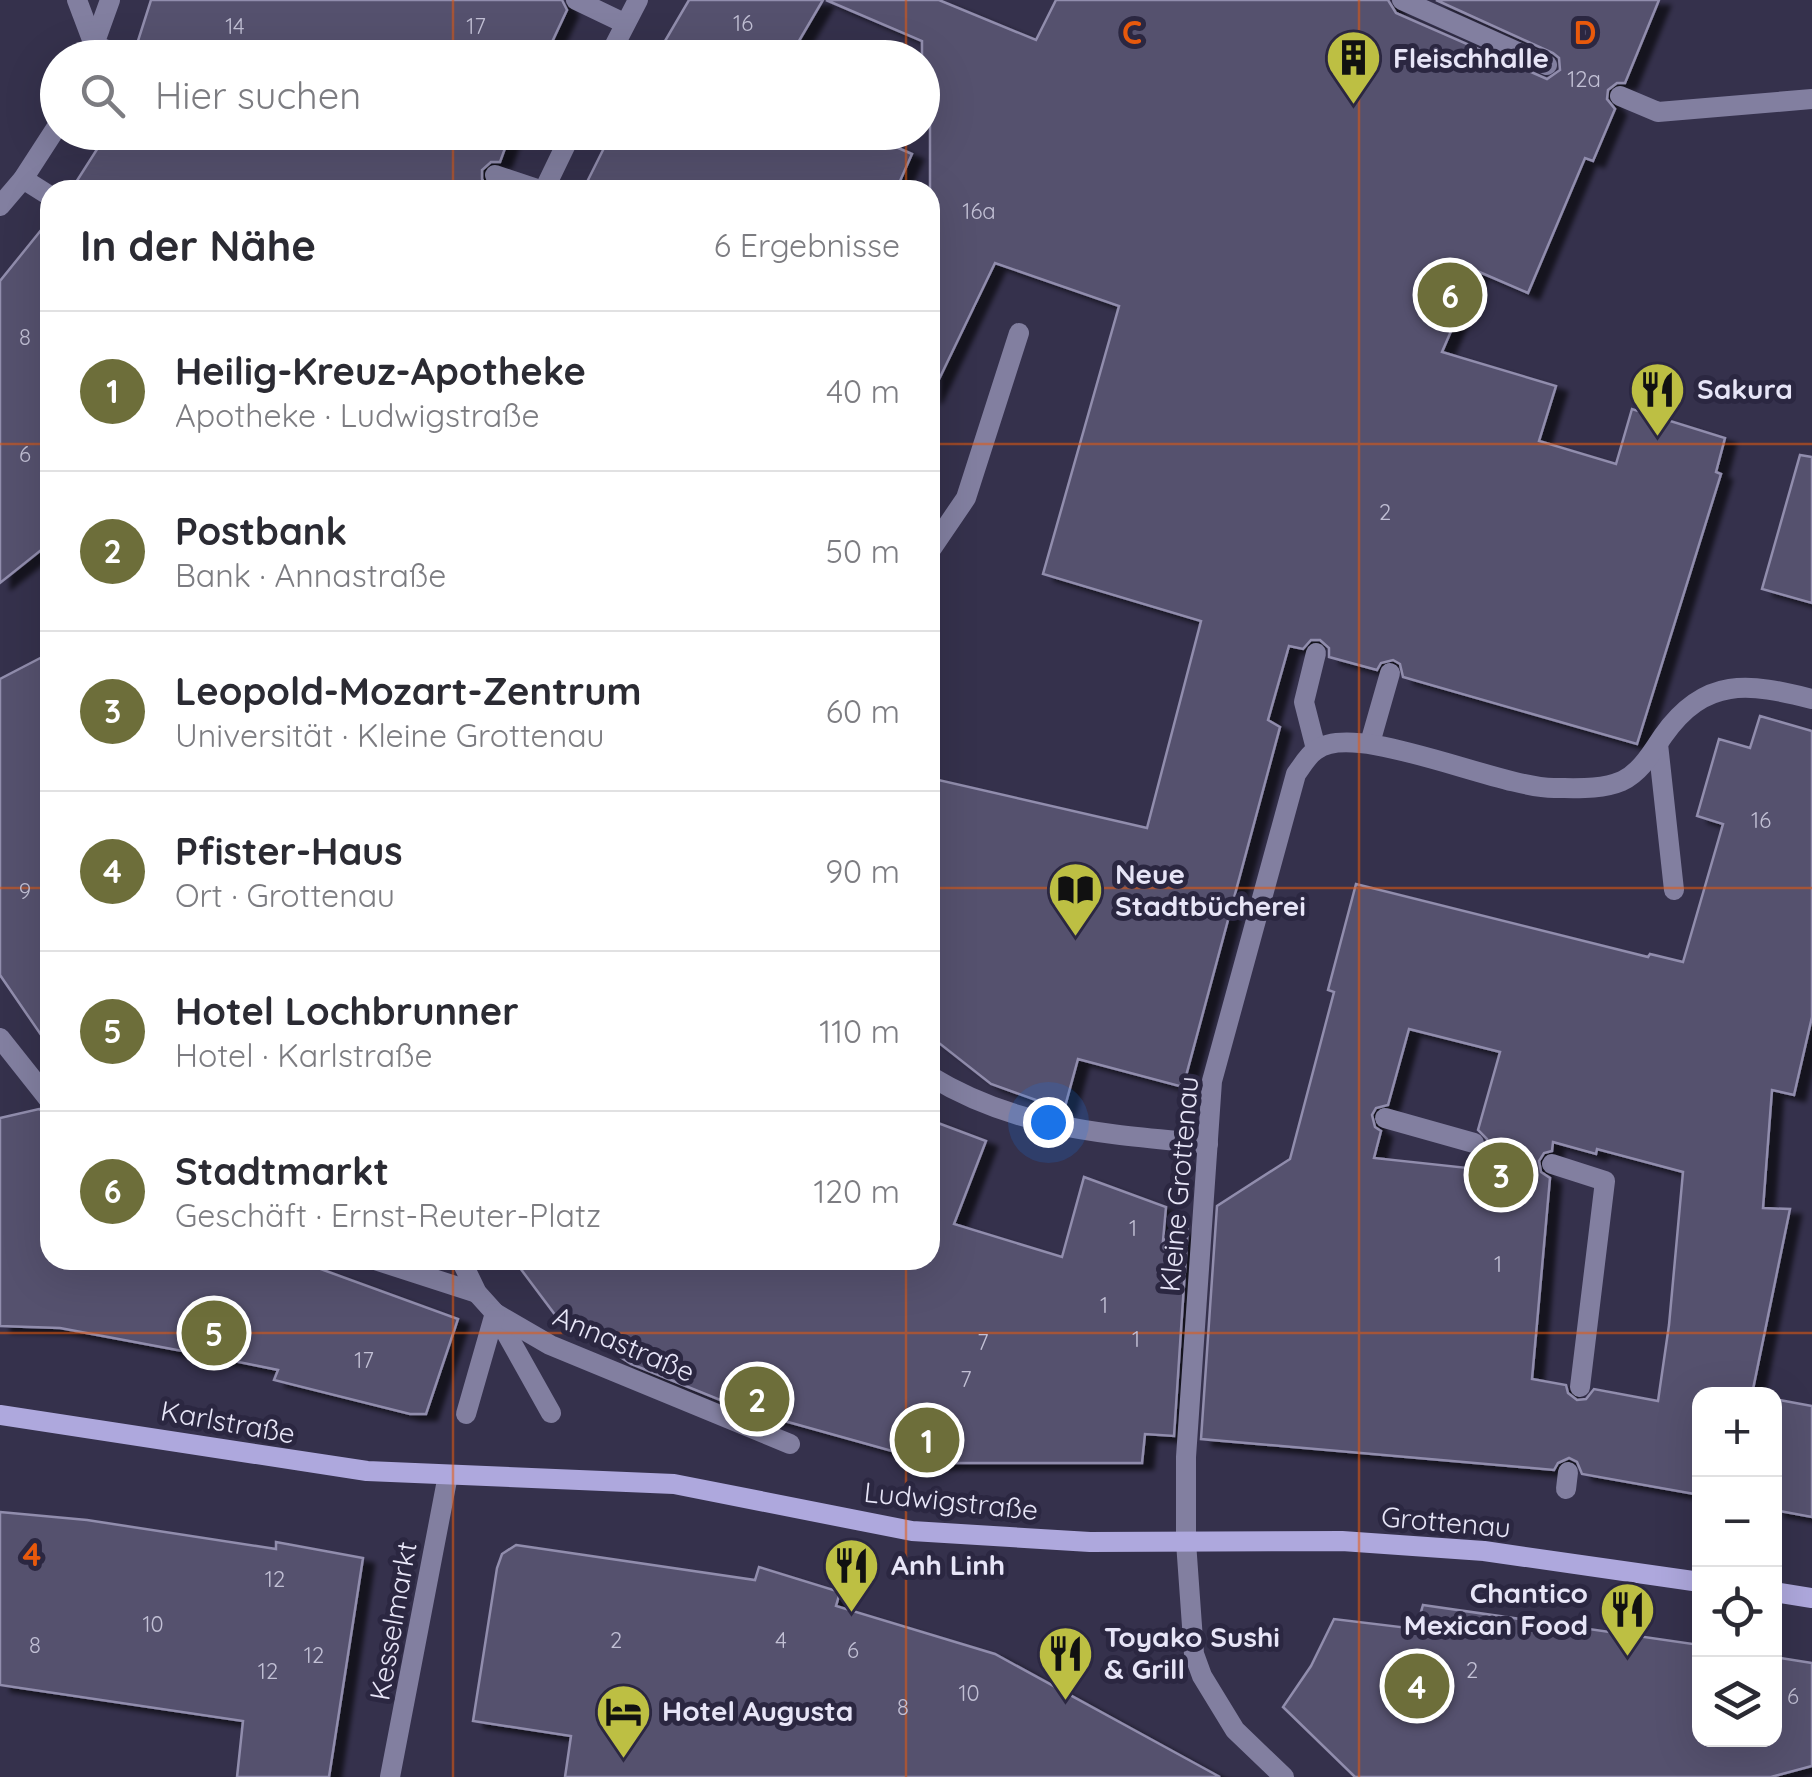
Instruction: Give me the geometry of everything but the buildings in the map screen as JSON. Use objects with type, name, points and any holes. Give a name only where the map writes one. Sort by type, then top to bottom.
[{"type":"street","points":[[77,0],[89,40]]},
{"type":"street","points":[[96,40],[110,0]]},
{"type":"street","points":[[576,0],[624,23]]},
{"type":"street","points":[[616,40],[638,0]]},
{"type":"street","points":[[1402,0],[1547,64]]},
{"type":"street","points":[[1620,96],[1658,112],[1812,99]]},
{"type":"street","points":[[0,206],[41,150]]},
{"type":"street","points":[[547,180],[563,150]]},
{"type":"street","points":[[496,176],[509,180]]},
{"type":"street","points":[[23,178],[40,189]]},
{"type":"street","points":[[940,536],[966,498],[1019,334]]},
{"type":"street","points":[[1316,653],[1304,702],[1326,745],[1370,743],[1503,780],[1547,788],[1598,788],[1624,780],[1644,764],[1686,710],[1705,695],[1748,685],[1812,699]]},
{"type":"street","points":[[1370,743],[1390,673]]},
{"type":"street","points":[[1658,744],[1674,890]]},
{"type":"street","name":"Kleine Grottenau","points":[[1186,1542],[1186,1457],[1212,1081],[1296,774],[1326,745]]},
{"type":"street","points":[[0,1038],[40,1089]]},
{"type":"street","points":[[940,1082],[1008,1114],[1070,1130],[1208,1144]]},
{"type":"street","points":[[1385,1118],[1474,1143]]},
{"type":"street","points":[[1552,1164],[1605,1181],[1580,1387]]},
{"type":"street","points":[[405,1270],[477,1294]]},
{"type":"street","name":"Annastraße","points":[[466,1270],[477,1294],[495,1313],[551,1413]]},
{"type":"street","points":[[466,1414],[495,1313]]},
{"type":"street","name":"Annastraße","points":[[495,1313],[550,1345],[790,1444]]},
{"type":"street","name":"Karlstraße","points":[[0,1415],[334,1467],[448,1475]]},
{"type":"street","name":"Ludwigstraße","points":[[448,1475],[674,1484],[912,1531],[1090,1542],[1186,1542]]},
{"type":"street","name":"Kesselmarkt","points":[[390,1777],[448,1475]]},
{"type":"street","points":[[1186,1542],[1194,1654],[1202,1676],[1235,1730],[1284,1777]]},
{"type":"street","name":"Grottenau","points":[[1186,1542],[1342,1542],[1484,1551],[1692,1581]]},
{"type":"street","points":[[1782,1593],[1812,1598]]},
{"type":"place","name":"Fleischhalle","points":[[1354,107]]},
{"type":"place","name":"Stadtmarkt","points":[[1450,295]]},
{"type":"place","name":"Sakura","points":[[1658,438]]},
{"type":"place","name":"Neue Stadtbücherei","points":[[1076,939]]},
{"type":"place","name":"Leopold-Mozart-Zentrum","points":[[1501,1175]]},
{"type":"place","name":"Hotel Lochbrunner","points":[[214,1333]]},
{"type":"place","name":"Postbank","points":[[757,1399]]},
{"type":"place","name":"Heilig-Kreuz-Apotheke","points":[[927,1440]]},
{"type":"place","name":"Anh Linh","points":[[852,1614]]},
{"type":"place","name":"Chantico Mexican Food","points":[[1627,1658]]},
{"type":"place","name":"Pfister-Haus","points":[[1417,1686]]},
{"type":"place","name":"Toyako Sushi & Grill","points":[[1065,1702]]},
{"type":"place","name":"Hotel Augusta","points":[[623,1760]]}]
